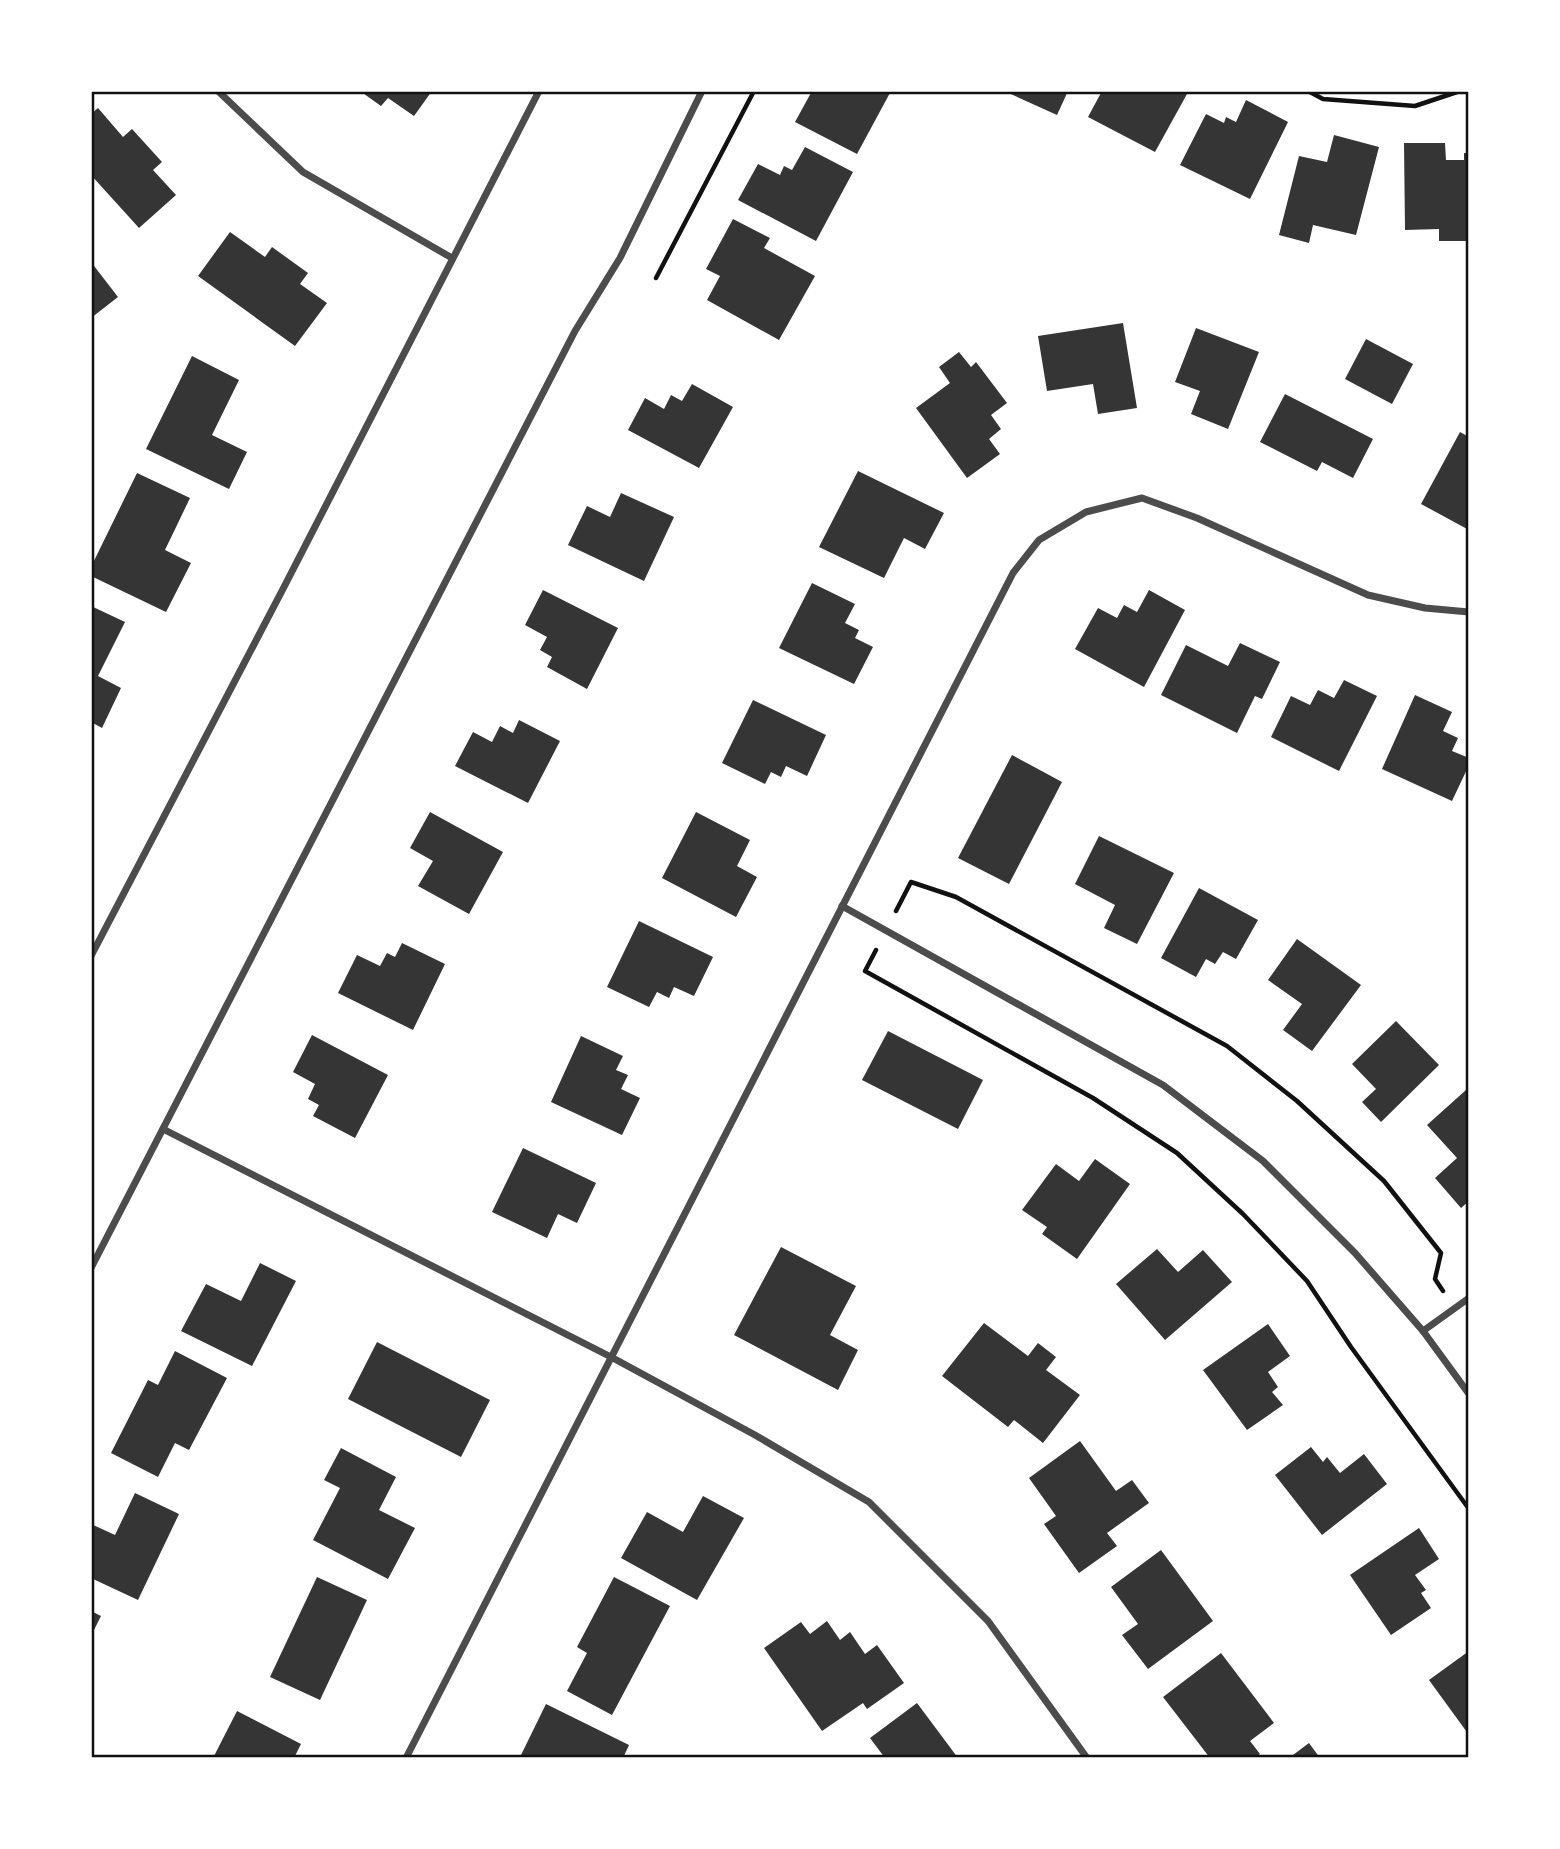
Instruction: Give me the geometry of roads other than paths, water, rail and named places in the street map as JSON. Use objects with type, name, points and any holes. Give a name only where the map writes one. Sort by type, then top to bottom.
[{"type":"street","points":[[218,91],[303,172],[452,258]]},
{"type":"street","points":[[91,956],[521,129],[538,91]]},
{"type":"street","points":[[91,1268],[575,331],[620,258],[702,91]]},
{"type":"street","points":[[406,1758],[1013,573],[1039,540],[1086,512],[1142,498],[1197,518],[1368,595],[1425,608],[1469,612]]},
{"type":"street","points":[[842,906],[1163,1085],[1263,1161],[1355,1253],[1423,1331],[1469,1394]]},
{"type":"street","points":[[163,1129],[611,1357],[755,1435],[869,1502],[988,1621],[1087,1758]]},
{"type":"street","points":[[1423,1331],[1469,1298]]}]
